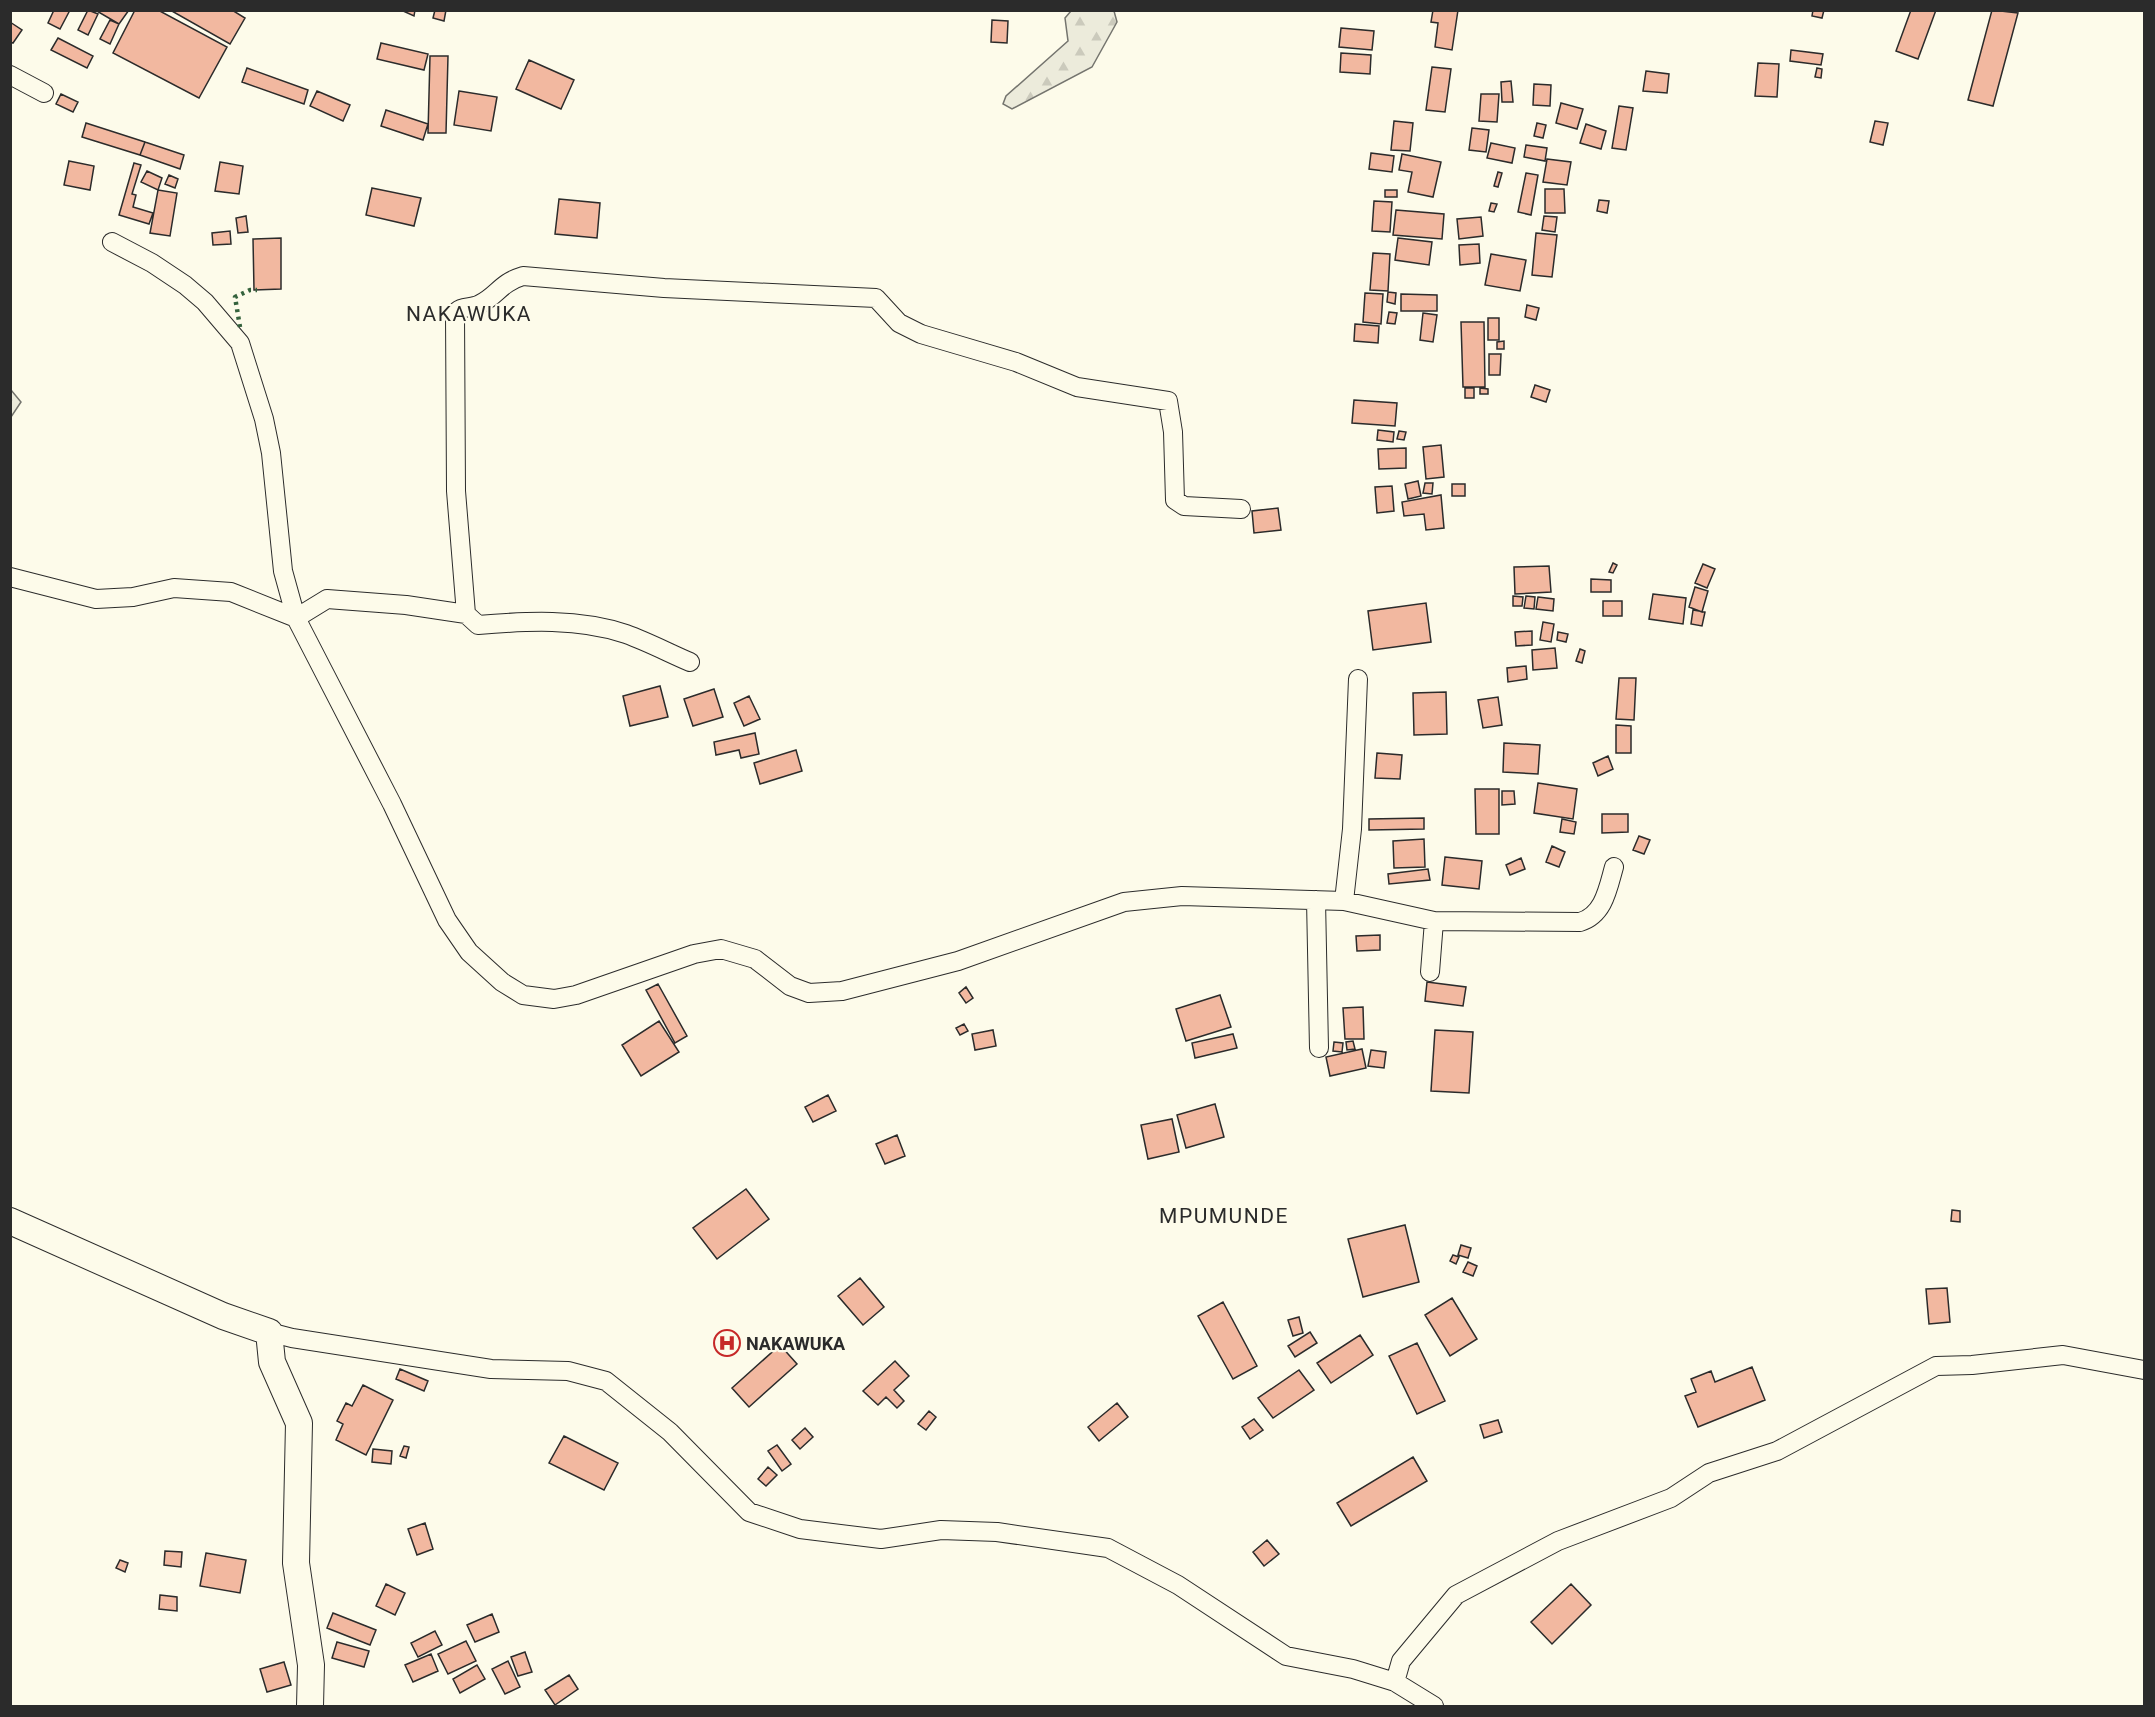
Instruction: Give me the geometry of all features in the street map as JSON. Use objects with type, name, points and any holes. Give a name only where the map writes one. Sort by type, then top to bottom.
[{"type":"street","points":[[10,75],[44,93]]},
{"type":"street","points":[[112,242],[152,262],[185,285],[205,302],[240,343],[261,409],[271,453],[283,571],[296,618],[392,804],[447,920],[469,952],[501,982],[523,995],[554,999],[576,995],[694,954],[721,949],[756,958],[790,986],[809,993],[842,991],[958,961],[1124,902],[1182,897],[1344,901],[1434,921],[1580,922],[1589,919],[1605,898],[1614,867]]},
{"type":"street","points":[[466,614],[456,491],[455,314],[459,309],[482,304],[504,283],[523,276],[664,288],[876,298],[899,323],[921,334],[1016,362],[1077,387],[1168,401],[1173,432],[1175,500],[1185,506],[1241,508]]},
{"type":"street","points":[[10,577],[96,599],[133,597],[174,588],[231,592],[296,618]]},
{"type":"street","points":[[296,618],[327,599],[406,605],[466,614],[478,625],[520,622],[573,623],[625,634],[690,662]]},
{"type":"street","points":[[1344,901],[1352,829],[1358,679]]},
{"type":"street","points":[[1316,900],[1319,1048]]},
{"type":"street","points":[[1430,972],[1434,921]]},
{"type":"street","points":[[10,1221],[223,1316],[269,1332],[292,1338],[491,1369],[568,1371],[606,1381],[670,1432],[749,1512],[775,1522],[800,1529],[881,1539],[940,1530],[997,1532],[1108,1548],[1178,1585],[1286,1656],[1353,1669],[1395,1682],[1434,1707]]},
{"type":"street","points":[[269,1332],[272,1362],[299,1423],[296,1563],[311,1665],[310,1707]]},
{"type":"street","points":[[1395,1682],[1401,1661],[1456,1595],[1558,1541],[1671,1498],[1709,1473],[1777,1451],[1936,1366],[1972,1365],[2063,1355],[2145,1370]]},
{"type":"green space","points":[[1071,11],[1114,11],[1117,22],[1092,67],[1012,109],[1003,104],[1006,96],[1068,41],[1065,18]]},
{"type":"green space","points":[[11,390],[21,402],[11,417]]},
{"type":"building","points":[[54,10],[70,10],[60,29],[48,23]]},
{"type":"building","points":[[88,10],[98,14],[88,35],[78,30]]},
{"type":"building","points":[[95,10],[129,10],[119,24]]},
{"type":"building","points":[[135,10],[158,10],[227,47],[199,98],[113,53]]},
{"type":"building","points":[[170,10],[232,10],[245,18],[230,44]]},
{"type":"building","points":[[401,10],[415,10],[414,16]]},
{"type":"building","points":[[435,10],[446,10],[444,21],[433,18]]},
{"type":"building","points":[[1433,10],[1458,10],[1452,50],[1435,47],[1438,23],[1431,22]]},
{"type":"building","points":[[1813,10],[1824,10],[1822,18],[1812,16]]},
{"type":"building","points":[[1911,10],[1936,10],[1918,59],[1896,51]]},
{"type":"building","points":[[1992,10],[2018,13],[1993,106],[1968,100]]},
{"type":"building","points":[[110,20],[119,24],[110,44],[100,39]]},
{"type":"building","points":[[992,20],[1008,21],[1007,43],[991,42]]},
{"type":"building","points":[[10,22],[22,30],[13,43],[10,42]]},
{"type":"building","points":[[1341,28],[1374,31],[1372,50],[1339,47]]},
{"type":"building","points":[[58,38],[93,56],[87,68],[51,50]]},
{"type":"building","points":[[381,43],[428,54],[424,70],[377,59]]},
{"type":"building","points":[[1791,50],[1823,54],[1821,65],[1790,61]]},
{"type":"building","points":[[1341,53],[1371,55],[1370,74],[1340,72]]},
{"type":"building","points":[[430,56],[448,56],[446,133],[428,133]]},
{"type":"building","points":[[529,60],[574,80],[561,109],[516,89]]},
{"type":"building","points":[[1758,63],[1779,64],[1777,97],[1755,96]]},
{"type":"building","points":[[1432,67],[1451,69],[1445,112],[1426,110]]},
{"type":"building","points":[[247,68],[308,90],[304,104],[242,82]]},
{"type":"building","points":[[1817,68],[1822,69],[1821,78],[1815,77]]},
{"type":"building","points":[[1646,71],[1669,74],[1667,93],[1643,91]]},
{"type":"building","points":[[1511,81],[1513,102],[1502,102],[1501,82]]},
{"type":"building","points":[[1534,84],[1551,85],[1550,106],[1533,105]]},
{"type":"building","points":[[317,91],[350,105],[343,121],[310,106]]},
{"type":"building","points":[[459,91],[497,97],[491,131],[454,125]]},
{"type":"building","points":[[61,94],[78,102],[73,112],[56,104]]},
{"type":"building","points":[[1481,94],[1499,94],[1497,122],[1479,121]]},
{"type":"building","points":[[1561,103],[1583,109],[1577,129],[1556,123]]},
{"type":"building","points":[[1619,106],[1633,108],[1626,150],[1612,148]]},
{"type":"building","points":[[386,110],[428,124],[423,140],[381,126]]},
{"type":"building","points":[[1394,121],[1413,123],[1410,151],[1391,150]]},
{"type":"building","points":[[1875,121],[1888,123],[1883,145],[1870,142]]},
{"type":"building","points":[[86,123],[145,142],[140,155],[82,137]]},
{"type":"building","points":[[1537,123],[1546,125],[1543,138],[1534,136]]},
{"type":"building","points":[[1586,124],[1606,131],[1601,149],[1580,143]]},
{"type":"building","points":[[1472,128],[1489,130],[1486,152],[1469,150]]},
{"type":"building","points":[[145,142],[184,155],[180,169],[140,155]]},
{"type":"building","points":[[1491,143],[1515,148],[1512,163],[1487,158]]},
{"type":"building","points":[[1526,145],[1547,148],[1545,161],[1524,157]]},
{"type":"building","points":[[1371,153],[1394,156],[1392,172],[1369,169]]},
{"type":"building","points":[[1402,154],[1441,162],[1433,197],[1408,192],[1412,172],[1399,170]]},
{"type":"building","points":[[1547,159],[1571,162],[1567,185],[1543,182]]},
{"type":"building","points":[[69,161],[94,166],[90,190],[64,185]]},
{"type":"building","points":[[220,162],[243,166],[239,194],[215,191]]},
{"type":"building","points":[[134,163],[141,165],[132,194],[136,195],[133,207],[153,213],[149,224],[119,215]]},
{"type":"building","points":[[147,171],[162,178],[158,190],[141,182]]},
{"type":"building","points":[[1498,172],[1502,173],[1498,187],[1494,186]]},
{"type":"building","points":[[1526,173],[1538,175],[1531,215],[1518,212]]},
{"type":"building","points":[[169,175],[178,179],[175,188],[165,184]]},
{"type":"building","points":[[372,188],[421,198],[414,226],[366,215]]},
{"type":"building","points":[[1545,189],[1564,189],[1565,213],[1545,213]]},
{"type":"building","points":[[158,190],[177,193],[170,236],[150,233]]},
{"type":"building","points":[[1385,190],[1397,190],[1397,197],[1385,197]]},
{"type":"building","points":[[559,199],[600,203],[597,238],[555,234]]},
{"type":"building","points":[[1599,200],[1609,201],[1607,213],[1597,211]]},
{"type":"building","points":[[1374,201],[1392,202],[1390,232],[1372,231]]},
{"type":"building","points":[[1491,203],[1497,204],[1494,212],[1489,211]]},
{"type":"building","points":[[1396,210],[1444,214],[1442,239],[1393,235]]},
{"type":"building","points":[[246,216],[248,232],[238,233],[236,218]]},
{"type":"building","points":[[1544,216],[1557,217],[1555,232],[1542,230]]},
{"type":"building","points":[[1481,217],[1483,236],[1459,239],[1457,219]]},
{"type":"building","points":[[230,231],[231,244],[213,245],[212,233]]},
{"type":"building","points":[[1536,233],[1557,235],[1552,277],[1532,275]]},
{"type":"building","points":[[281,238],[281,289],[254,290],[253,239]]},
{"type":"building","points":[[1398,238],[1432,242],[1429,265],[1395,260]]},
{"type":"building","points":[[1479,244],[1480,263],[1460,265],[1459,245]]},
{"type":"building","points":[[1373,253],[1390,254],[1388,291],[1370,290]]},
{"type":"building","points":[[1491,254],[1526,260],[1520,291],[1485,285]]},
{"type":"building","points":[[1388,292],[1396,293],[1395,304],[1387,302]]},
{"type":"building","points":[[1365,293],[1383,294],[1381,324],[1363,322]]},
{"type":"building","points":[[1401,294],[1437,295],[1437,311],[1401,311]]},
{"type":"building","points":[[1527,305],[1539,308],[1536,320],[1525,317]]},
{"type":"building","points":[[1389,312],[1397,313],[1395,324],[1387,323]]},
{"type":"building","points":[[1423,313],[1437,315],[1433,342],[1420,340]]},
{"type":"building","points":[[1488,318],[1499,318],[1499,340],[1488,340]]},
{"type":"building","points":[[1461,322],[1484,322],[1485,387],[1463,387]]},
{"type":"building","points":[[1355,324],[1379,326],[1378,343],[1354,341]]},
{"type":"building","points":[[1504,341],[1504,349],[1497,349],[1497,342]]},
{"type":"building","points":[[1489,354],[1501,354],[1500,375],[1489,375]]},
{"type":"building","points":[[1535,385],[1550,390],[1546,402],[1531,397]]},
{"type":"building","points":[[1465,388],[1474,388],[1474,398],[1465,398]]},
{"type":"building","points":[[1480,388],[1488,389],[1488,394],[1480,394]]},
{"type":"building","points":[[1354,400],[1397,403],[1395,426],[1352,423]]},
{"type":"building","points":[[1378,430],[1394,432],[1393,442],[1377,440]]},
{"type":"building","points":[[1399,431],[1406,432],[1404,440],[1397,439]]},
{"type":"building","points":[[1441,445],[1444,477],[1426,479],[1423,447]]},
{"type":"building","points":[[1406,448],[1406,468],[1379,469],[1378,449]]},
{"type":"building","points":[[1418,481],[1421,496],[1408,499],[1405,484]]},
{"type":"building","points":[[1425,483],[1433,483],[1432,494],[1423,493]]},
{"type":"building","points":[[1452,484],[1465,484],[1465,496],[1452,496]]},
{"type":"building","points":[[1392,486],[1394,511],[1377,513],[1375,487]]},
{"type":"building","points":[[1441,495],[1444,528],[1426,530],[1424,514],[1404,516],[1402,502]]},
{"type":"building","points":[[1278,508],[1281,530],[1254,533],[1252,511]]},
{"type":"building","points":[[1613,563],[1617,565],[1613,573],[1609,572]]},
{"type":"building","points":[[1703,564],[1715,569],[1707,588],[1695,583]]},
{"type":"building","points":[[1549,566],[1551,592],[1515,594],[1514,567]]},
{"type":"building","points":[[1591,579],[1611,580],[1611,592],[1591,592]]},
{"type":"building","points":[[1695,587],[1708,591],[1702,612],[1689,607]]},
{"type":"building","points":[[1653,594],[1686,598],[1683,624],[1649,619]]},
{"type":"building","points":[[1513,596],[1523,597],[1522,606],[1513,606]]},
{"type":"building","points":[[1526,596],[1535,597],[1534,609],[1524,608]]},
{"type":"building","points":[[1538,597],[1554,599],[1553,611],[1536,609]]},
{"type":"building","points":[[1603,601],[1622,601],[1622,616],[1603,616]]},
{"type":"building","points":[[1426,603],[1431,642],[1373,650],[1368,611]]},
{"type":"building","points":[[1693,610],[1705,612],[1702,626],[1691,624]]},
{"type":"building","points":[[1543,622],[1554,624],[1551,642],[1540,640]]},
{"type":"building","points":[[1532,631],[1532,645],[1516,646],[1515,632]]},
{"type":"building","points":[[1558,632],[1568,634],[1566,642],[1557,640]]},
{"type":"building","points":[[1555,648],[1557,668],[1533,670],[1532,650]]},
{"type":"building","points":[[1580,649],[1585,651],[1582,663],[1576,661]]},
{"type":"building","points":[[1526,666],[1527,679],[1508,682],[1507,668]]},
{"type":"building","points":[[1619,678],[1636,678],[1634,720],[1616,719]]},
{"type":"building","points":[[660,686],[668,717],[630,726],[623,696]]},
{"type":"building","points":[[714,689],[723,717],[693,726],[684,699]]},
{"type":"building","points":[[1446,692],[1447,734],[1414,735],[1413,693]]},
{"type":"building","points":[[749,696],[760,719],[744,726],[734,703]]},
{"type":"building","points":[[1498,697],[1502,725],[1483,728],[1478,700]]},
{"type":"building","points":[[1616,725],[1631,726],[1631,753],[1616,753]]},
{"type":"building","points":[[755,733],[759,754],[741,758],[739,750],[716,755],[714,742]]},
{"type":"building","points":[[1504,743],[1540,745],[1538,774],[1503,772]]},
{"type":"building","points":[[796,750],[802,771],[760,784],[754,763]]},
{"type":"building","points":[[1377,753],[1402,755],[1400,779],[1375,778]]},
{"type":"building","points":[[1608,756],[1613,769],[1598,776],[1593,763]]},
{"type":"building","points":[[1538,783],[1577,789],[1573,819],[1534,813]]},
{"type":"building","points":[[1475,789],[1499,789],[1499,834],[1476,834]]},
{"type":"building","points":[[1502,791],[1514,791],[1515,804],[1502,805]]},
{"type":"building","points":[[1602,814],[1628,814],[1628,832],[1602,833]]},
{"type":"building","points":[[1424,818],[1424,829],[1369,830],[1369,819]]},
{"type":"building","points":[[1562,819],[1576,822],[1574,834],[1560,832]]},
{"type":"building","points":[[1639,836],[1650,840],[1644,854],[1633,850]]},
{"type":"building","points":[[1424,839],[1425,867],[1394,868],[1393,841]]},
{"type":"building","points":[[1552,846],[1565,852],[1559,867],[1546,862]]},
{"type":"building","points":[[1445,857],[1482,861],[1479,889],[1442,885]]},
{"type":"building","points":[[1521,858],[1525,869],[1510,875],[1506,865]]},
{"type":"building","points":[[1428,869],[1430,880],[1389,884],[1388,874]]},
{"type":"building","points":[[1380,935],[1380,950],[1357,951],[1356,936]]},
{"type":"building","points":[[1427,982],[1466,987],[1463,1006],[1425,1001]]},
{"type":"building","points":[[658,984],[687,1036],[675,1043],[646,990]]},
{"type":"building","points":[[966,987],[973,998],[966,1003],[959,993]]},
{"type":"building","points":[[1220,995],[1231,1027],[1186,1041],[1176,1009]]},
{"type":"building","points":[[1363,1007],[1364,1039],[1345,1039],[1343,1008]]},
{"type":"building","points":[[659,1021],[679,1052],[641,1076],[622,1045]]},
{"type":"building","points":[[964,1024],[968,1031],[960,1035],[956,1028]]},
{"type":"building","points":[[993,1030],[996,1046],[975,1050],[972,1034]]},
{"type":"building","points":[[1435,1030],[1473,1032],[1469,1093],[1431,1091]]},
{"type":"building","points":[[1233,1034],[1237,1048],[1195,1058],[1192,1043]]},
{"type":"building","points":[[1353,1041],[1355,1049],[1347,1050],[1346,1042]]},
{"type":"building","points":[[1334,1042],[1343,1043],[1342,1052],[1333,1051]]},
{"type":"building","points":[[1362,1049],[1366,1068],[1330,1076],[1326,1057]]},
{"type":"building","points":[[1371,1050],[1386,1052],[1384,1068],[1368,1066]]},
{"type":"building","points":[[828,1095],[836,1111],[813,1122],[805,1107]]},
{"type":"building","points":[[1215,1104],[1224,1137],[1186,1148],[1177,1115]]},
{"type":"building","points":[[1172,1119],[1179,1152],[1148,1159],[1141,1125]]},
{"type":"building","points":[[897,1135],[905,1156],[885,1164],[876,1144]]},
{"type":"building","points":[[746,1189],[769,1219],[717,1259],[693,1228]]},
{"type":"building","points":[[1952,1210],[1960,1211],[1960,1222],[1951,1221]]},
{"type":"building","points":[[1405,1225],[1419,1282],[1363,1297],[1348,1239]]},
{"type":"building","points":[[1461,1245],[1471,1248],[1468,1258],[1458,1255]]},
{"type":"building","points":[[1453,1255],[1459,1257],[1456,1264],[1450,1261]]},
{"type":"building","points":[[1468,1262],[1477,1266],[1473,1276],[1463,1272]]},
{"type":"building","points":[[860,1278],[884,1307],[863,1325],[838,1296]]},
{"type":"building","points":[[1947,1288],[1950,1322],[1929,1324],[1926,1289]]},
{"type":"building","points":[[1452,1298],[1477,1339],[1450,1356],[1425,1315]]},
{"type":"building","points":[[1223,1302],[1257,1366],[1233,1379],[1198,1316]]},
{"type":"building","points":[[1299,1317],[1303,1333],[1293,1336],[1288,1320]]},
{"type":"building","points":[[1310,1332],[1317,1343],[1295,1357],[1288,1346]]},
{"type":"building","points":[[1360,1335],[1373,1355],[1331,1383],[1317,1363]]},
{"type":"building","points":[[1417,1343],[1445,1401],[1417,1414],[1389,1356]]},
{"type":"building","points":[[780,1345],[797,1364],[749,1407],[732,1388]]},
{"type":"building","points":[[895,1361],[909,1376],[894,1390],[904,1401],[897,1408],[886,1397],[878,1405],[863,1391]]},
{"type":"building","points":[[1752,1367],[1765,1400],[1698,1427],[1685,1396],[1696,1392],[1691,1379],[1711,1371],[1715,1382]]},
{"type":"building","points":[[400,1369],[428,1381],[424,1391],[396,1379]]},
{"type":"building","points":[[1299,1370],[1314,1390],[1273,1418],[1258,1398]]},
{"type":"building","points":[[363,1385],[393,1400],[366,1455],[336,1440],[343,1424],[337,1421],[346,1403],[352,1406]]},
{"type":"building","points":[[1117,1403],[1128,1417],[1099,1441],[1088,1427]]},
{"type":"building","points":[[929,1411],[936,1417],[926,1430],[918,1424]]},
{"type":"building","points":[[1254,1419],[1263,1430],[1250,1439],[1242,1427]]},
{"type":"building","points":[[1498,1420],[1502,1432],[1484,1438],[1480,1425]]},
{"type":"building","points":[[805,1428],[813,1437],[800,1449],[792,1440]]},
{"type":"building","points":[[564,1436],[618,1463],[604,1490],[549,1463]]},
{"type":"building","points":[[777,1445],[791,1464],[782,1471],[768,1451]]},
{"type":"building","points":[[404,1446],[409,1447],[406,1458],[400,1456]]},
{"type":"building","points":[[373,1449],[392,1451],[391,1464],[372,1462]]},
{"type":"building","points":[[1413,1457],[1427,1481],[1351,1526],[1337,1503]]},
{"type":"building","points":[[768,1467],[777,1475],[766,1486],[758,1479]]},
{"type":"building","points":[[425,1523],[433,1549],[417,1555],[408,1529]]},
{"type":"building","points":[[1267,1540],[1279,1554],[1264,1566],[1253,1552]]},
{"type":"building","points":[[165,1551],[182,1552],[181,1567],[164,1565]]},
{"type":"building","points":[[206,1553],[246,1560],[240,1593],[200,1586]]},
{"type":"building","points":[[120,1560],[128,1563],[125,1572],[116,1568]]},
{"type":"building","points":[[386,1584],[405,1593],[395,1615],[376,1606]]},
{"type":"building","points":[[1571,1584],[1591,1605],[1552,1644],[1531,1622]]},
{"type":"building","points":[[160,1595],[177,1597],[177,1611],[159,1609]]},
{"type":"building","points":[[333,1613],[376,1630],[370,1645],[327,1628]]},
{"type":"building","points":[[492,1614],[499,1632],[475,1642],[467,1625]]},
{"type":"building","points":[[435,1631],[442,1645],[418,1657],[411,1643]]},
{"type":"building","points":[[466,1641],[476,1661],[448,1674],[438,1654]]},
{"type":"building","points":[[337,1642],[369,1651],[364,1667],[332,1658]]},
{"type":"building","points":[[525,1652],[532,1672],[518,1676],[511,1657]]},
{"type":"building","points":[[431,1654],[438,1671],[413,1682],[405,1665]]},
{"type":"building","points":[[508,1661],[520,1687],[505,1694],[492,1669]]},
{"type":"building","points":[[284,1662],[291,1685],[267,1692],[260,1669]]},
{"type":"building","points":[[477,1665],[485,1679],[460,1693],[453,1679]]},
{"type":"building","points":[[569,1675],[578,1689],[555,1705],[545,1690]]},
{"type":"hedge","points":[[240,327],[235,297],[250,290],[257,290]]},
{"type":"place","name":"NAKAWUKA","points":[[727,1343]]},
{"type":"district","name":"NAKAWUKA","points":[[469,314]]},
{"type":"district","name":"MPUMUNDE","points":[[1224,1216]]}]
